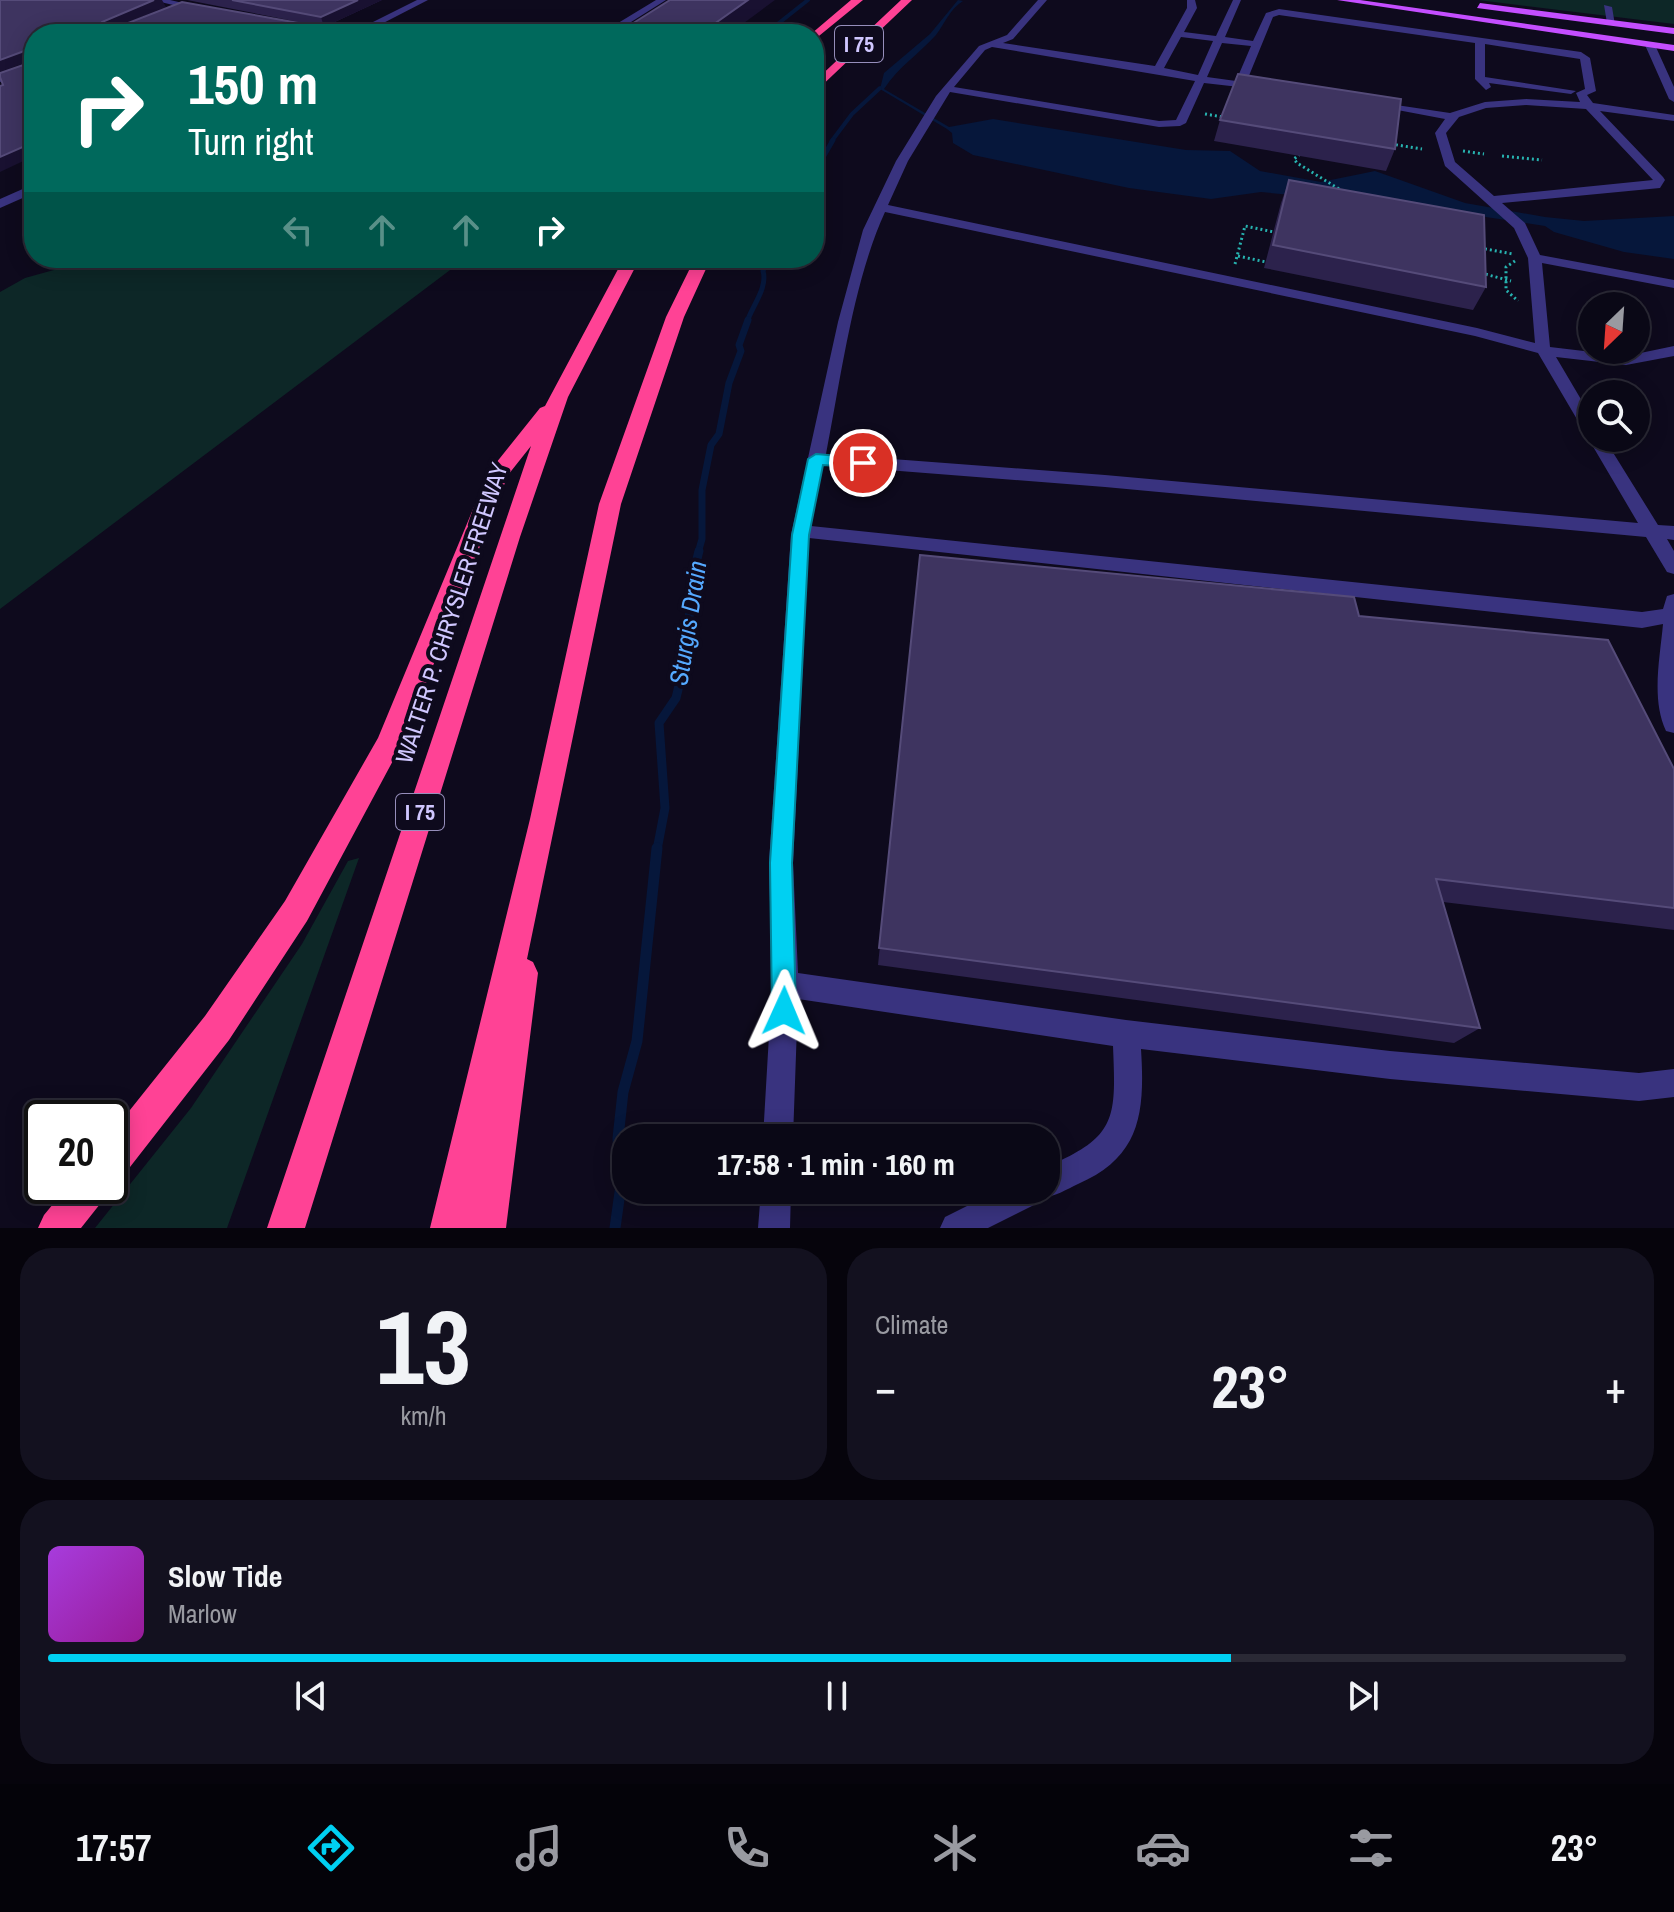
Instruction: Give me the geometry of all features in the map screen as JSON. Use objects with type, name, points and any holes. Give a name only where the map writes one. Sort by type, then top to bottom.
[{"type":"highway","name":"I 75","points":[[824,29],[858,0]]},
{"type":"highway","name":"I 75","points":[[824,79],[907,0]]},
{"type":"highway","name":"WALTER P. CHRYSLER FREEWAY","points":[[286,1228],[504,552],[558,397],[627,268]]},
{"type":"highway","points":[[449,1228],[544,819],[610,504],[675,317],[698,268]]},
{"type":"highway","points":[[128,1140],[217,1028],[296,911],[390,742],[498,473],[558,397]]},
{"type":"highway","points":[[487,1228],[544,819]]},
{"type":"highway","points":[[57,1228],[76,1204]]},
{"type":"main road","points":[[1341,0],[1385,3],[1674,48]]},
{"type":"main road","points":[[1469,5],[1674,31]]},
{"type":"main road","points":[[1569,33],[1603,31],[1612,23]]},
{"type":"main road","points":[[1650,45],[1649,39],[1653,35],[1674,31]]},
{"type":"street","points":[[156,0],[217,11]]},
{"type":"street","points":[[171,11],[199,0]]},
{"type":"street","points":[[375,24],[424,0]]},
{"type":"street","points":[[622,24],[662,0]]},
{"type":"street","points":[[779,1124],[785,984],[781,863],[801,531],[845,322],[870,230],[920,132],[948,89],[982,48],[1010,37],[1043,0]]},
{"type":"street","points":[[1158,70],[1192,8],[1191,0]]},
{"type":"street","points":[[948,89],[1171,125],[1180,123],[1237,0]]},
{"type":"street","points":[[1607,4],[1612,23]]},
{"type":"street","points":[[1240,85],[1269,15],[1279,12],[1581,55],[1585,58],[1591,91],[1581,93],[1480,79]]},
{"type":"street","points":[[264,20],[286,24]]},
{"type":"street","points":[[1177,34],[1256,44]]},
{"type":"street","points":[[1480,39],[1480,79],[1504,103]]},
{"type":"street","points":[[994,45],[1271,89]]},
{"type":"street","points":[[1650,45],[1674,99]]},
{"type":"street","points":[[0,79],[24,70]]},
{"type":"street","points":[[1495,202],[1656,185],[1659,180],[1581,93]]},
{"type":"street","points":[[1578,408],[1543,349],[1535,258],[1520,226],[1449,163],[1441,150],[1443,126],[1452,117],[1467,110],[1535,101],[1589,105],[1674,118]]},
{"type":"street","points":[[1364,103],[1452,117]]},
{"type":"street","points":[[0,204],[24,193]]},
{"type":"street","points":[[881,207],[1477,332],[1543,349],[1626,360],[1656,358],[1674,351]]},
{"type":"street","points":[[1535,258],[1674,284]]},
{"type":"street","points":[[1605,452],[1674,567]]},
{"type":"street","points":[[816,459],[1096,480],[1674,533]]},
{"type":"street","points":[[801,531],[1642,620],[1673,610],[1668,693],[1674,724]]},
{"type":"street","points":[[785,984],[1126,1034],[1406,1067],[1639,1087],[1674,1083]]},
{"type":"street","points":[[1060,1176],[1102,1155],[1123,1122],[1128,1104],[1126,1034]]},
{"type":"street","points":[[774,1228],[775,1204]]},
{"type":"street","points":[[956,1228],[1003,1204]]},
{"type":"path","points":[[1196,112],[1223,117]]},
{"type":"path","points":[[1384,143],[1422,149]]},
{"type":"path","points":[[1300,154],[1294,159],[1297,163],[1353,198]]},
{"type":"path","points":[[1502,156],[1542,160]]},
{"type":"path","points":[[1233,271],[1245,226],[1274,232]]},
{"type":"path","points":[[1472,246],[1518,255]]},
{"type":"path","points":[[1517,247],[1518,255]]},
{"type":"path","points":[[1518,255],[1506,267],[1506,290],[1519,302]]},
{"type":"path","points":[[1238,256],[1266,262]]},
{"type":"path","points":[[1472,271],[1508,280]]},
{"type":"green space","points":[[1478,0],[1674,0],[1674,24]]},
{"type":"green space","points":[[61,268],[453,268],[0,609],[0,292],[25,278]]},
{"type":"green space","points":[[359,858],[227,1228],[95,1228],[114,1204],[128,1204],[128,1187],[191,1108],[302,944],[348,861]]},
{"type":"water","points":[[958,0],[963,1],[951,12],[936,35],[884,89],[949,127],[993,119],[1186,150],[1230,151],[1260,171],[1321,182],[1375,171],[1465,203],[1545,217],[1584,221],[1674,216],[1674,259],[1624,252],[1554,232],[1545,226],[1479,216],[1446,223],[1412,202],[1347,190],[1300,200],[1291,195],[1261,192],[1211,199],[1129,188],[973,155],[953,143],[952,133],[947,129],[880,89],[884,73],[930,34]]},
{"type":"building","points":[[0,0],[154,0],[101,24],[24,24],[24,51],[0,60]]},
{"type":"building","points":[[232,0],[358,0],[321,17]]},
{"type":"building","points":[[670,0],[748,0],[714,24],[632,24]]},
{"type":"building","points":[[182,2],[304,24],[126,24]]},
{"type":"building","points":[[24,65],[24,146],[0,157],[0,86],[3,85],[0,73]]},
{"type":"building","points":[[1238,74],[1401,99],[1395,149],[1220,120]]},
{"type":"building","points":[[1289,180],[1484,215],[1486,287],[1273,245]]},
{"type":"building","points":[[920,555],[1354,597],[1359,616],[1608,640],[1674,769],[1674,908],[1436,879],[1480,1028],[879,948]]},
{"type":"waterway","points":[[778,24],[808,0]]},
{"type":"waterway","name":"Sturgis Drain","points":[[831,142],[852,114],[880,88]]},
{"type":"waterway","name":"Sturgis Drain","points":[[824,156],[833,140]]},
{"type":"waterway","name":"Sturgis Drain","points":[[747,322],[761,290],[764,268]]},
{"type":"waterway","name":"Sturgis Drain","points":[[698,553],[702,539],[702,490],[711,445],[719,434],[729,383],[748,320]]},
{"type":"waterway","name":"Sturgis Drain","points":[[657,850],[665,808],[659,723],[676,698],[688,648],[691,582],[699,551]]},
{"type":"waterway","name":"Sturgis Drain","points":[[615,1228],[621,1185],[618,1138],[623,1092],[637,1041],[657,848]]},
{"type":"route","points":[[784,1011],[781,863],[800,535],[816,459],[863,463]]}]
